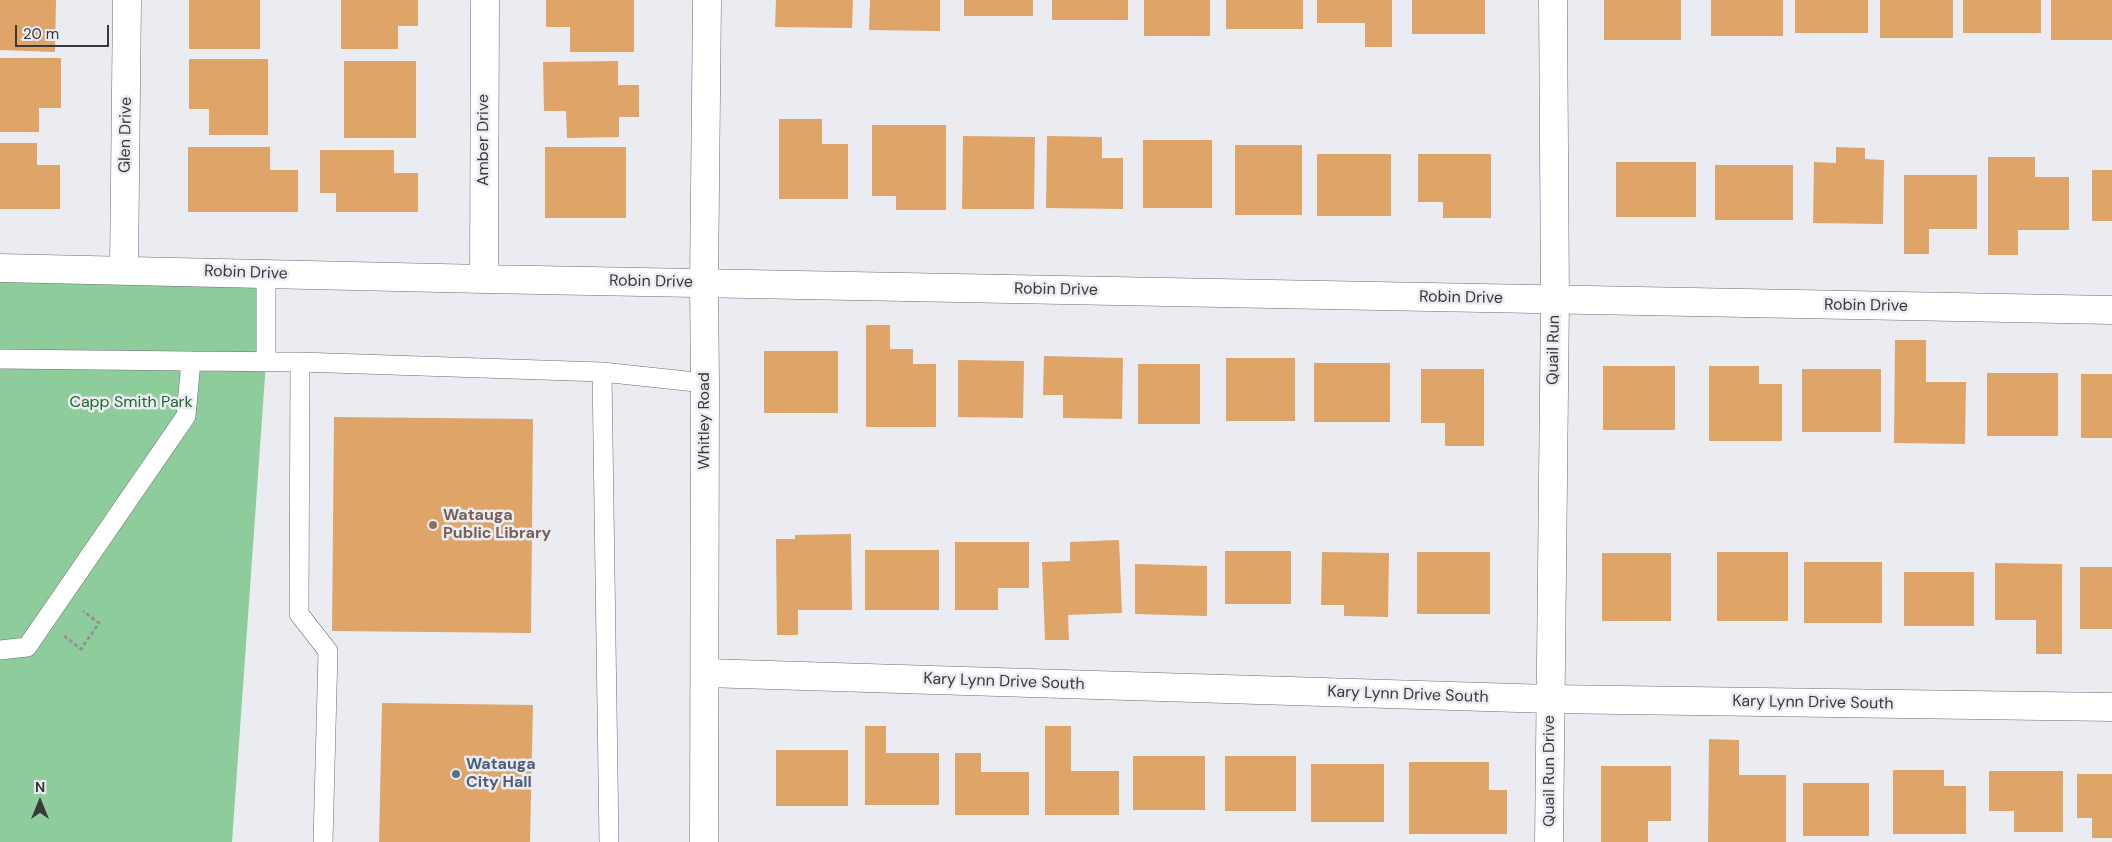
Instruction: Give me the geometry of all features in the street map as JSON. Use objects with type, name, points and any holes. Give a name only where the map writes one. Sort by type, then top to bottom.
[{"type":"street","name":"Glen Drive","points":[[124,270],[127,0]]},
{"type":"street","name":"Amber Drive","points":[[484,0],[484,279]]},
{"type":"street","name":"Whitley Road","points":[[704,842],[704,283],[707,0]]},
{"type":"street","name":"Quail Run","points":[[1550,699],[1555,300],[1553,0]]},
{"type":"street","name":"Robin Drive","points":[[0,268],[2112,310]]},
{"type":"street","name":"Kary Lynn Drive South","points":[[705,673],[1550,699],[2112,707]]},
{"type":"street","name":"Quail Run Drive","points":[[1549,842],[1550,699]]},
{"type":"lane","points":[[266,273],[266,362]]},
{"type":"lane","points":[[0,359],[300,362],[602,372],[705,383]]},
{"type":"lane","points":[[0,650],[27,647],[186,416],[191,361]]},
{"type":"lane","points":[[300,362],[299,614],[328,651],[322,842]]},
{"type":"lane","points":[[602,372],[609,842]]},
{"type":"green space","name":"Capp Smith Park","points":[[0,269],[266,273],[266,362],[232,842],[0,842]]},
{"type":"building","points":[[0,0],[56,0],[55,52],[0,50]]},
{"type":"building","points":[[189,0],[260,0],[260,49],[189,49]]},
{"type":"building","points":[[341,0],[418,0],[418,26],[398,26],[398,49],[341,49]]},
{"type":"building","points":[[546,0],[634,0],[634,52],[570,52],[570,27],[546,27]]},
{"type":"building","points":[[776,0],[853,0],[852,28],[775,27]]},
{"type":"building","points":[[870,0],[940,0],[940,31],[869,30]]},
{"type":"building","points":[[964,0],[1033,0],[1033,16],[964,16]]},
{"type":"building","points":[[1052,0],[1128,0],[1128,20],[1052,20]]},
{"type":"building","points":[[1144,0],[1210,0],[1210,36],[1144,36]]},
{"type":"building","points":[[1226,0],[1303,0],[1303,29],[1226,29]]},
{"type":"building","points":[[1317,0],[1392,0],[1392,47],[1365,47],[1365,23],[1317,23]]},
{"type":"building","points":[[1412,0],[1485,0],[1485,34],[1412,34]]},
{"type":"building","points":[[1604,0],[1681,0],[1681,40],[1604,40]]},
{"type":"building","points":[[1711,0],[1783,0],[1783,36],[1711,36]]},
{"type":"building","points":[[1795,0],[1868,0],[1868,33],[1795,33]]},
{"type":"building","points":[[1880,0],[1953,0],[1953,38],[1880,38]]},
{"type":"building","points":[[1963,0],[2041,0],[2041,33],[1963,33]]},
{"type":"building","points":[[2051,0],[2112,0],[2112,40],[2051,40]]},
{"type":"building","points":[[0,58],[61,58],[61,108],[39,108],[39,132],[0,132]]},
{"type":"building","points":[[189,59],[268,59],[268,135],[209,135],[209,109],[189,109]]},
{"type":"building","points":[[344,61],[416,61],[416,138],[344,138]]},
{"type":"building","points":[[618,61],[618,85],[639,85],[639,117],[619,117],[619,137],[567,138],[566,111],[544,111],[543,62]]},
{"type":"building","points":[[779,119],[822,119],[822,144],[848,144],[848,199],[779,199]]},
{"type":"building","points":[[872,125],[946,125],[946,210],[896,210],[896,196],[872,196]]},
{"type":"building","points":[[963,136],[1035,137],[1034,209],[962,209]]},
{"type":"building","points":[[1047,136],[1102,137],[1102,158],[1123,158],[1123,209],[1046,208]]},
{"type":"building","points":[[1143,140],[1212,140],[1212,208],[1143,208]]},
{"type":"building","points":[[0,143],[37,143],[37,165],[60,165],[60,209],[0,209]]},
{"type":"building","points":[[1235,145],[1302,145],[1302,215],[1235,215]]},
{"type":"building","points":[[188,147],[270,147],[270,170],[298,170],[298,212],[188,212]]},
{"type":"building","points":[[545,147],[626,147],[626,218],[545,218]]},
{"type":"building","points":[[1836,147],[1865,148],[1865,159],[1884,160],[1883,224],[1813,223],[1814,162],[1836,163]]},
{"type":"building","points":[[320,150],[394,150],[394,173],[418,173],[418,212],[336,212],[336,193],[320,193]]},
{"type":"building","points":[[1317,154],[1391,154],[1391,216],[1317,216]]},
{"type":"building","points":[[1418,154],[1491,154],[1491,218],[1443,218],[1443,202],[1418,202]]},
{"type":"building","points":[[1988,157],[2035,157],[2035,177],[2069,177],[2069,230],[2018,230],[2018,255],[1988,255]]},
{"type":"building","points":[[1616,162],[1696,162],[1696,217],[1616,217]]},
{"type":"building","points":[[1715,165],[1793,165],[1793,220],[1715,220]]},
{"type":"building","points":[[2092,170],[2112,170],[2112,221],[2092,221]]},
{"type":"building","points":[[1904,175],[1977,175],[1977,229],[1929,229],[1929,254],[1904,254]]},
{"type":"building","points":[[866,325],[890,325],[890,349],[913,349],[913,364],[936,364],[936,427],[866,427]]},
{"type":"building","points":[[1895,340],[1926,340],[1926,382],[1966,382],[1965,444],[1894,443]]},
{"type":"building","points":[[764,351],[838,351],[838,413],[764,413]]},
{"type":"building","points":[[1044,356],[1123,358],[1122,419],[1063,418],[1063,395],[1043,395]]},
{"type":"building","points":[[1226,358],[1295,358],[1295,421],[1226,421]]},
{"type":"building","points":[[958,360],[1024,361],[1023,418],[958,417]]},
{"type":"building","points":[[1314,363],[1390,363],[1390,422],[1314,422]]},
{"type":"building","points":[[1138,364],[1200,364],[1200,424],[1138,424]]},
{"type":"building","points":[[1603,366],[1675,366],[1675,430],[1603,430]]},
{"type":"building","points":[[1709,366],[1759,366],[1759,384],[1782,384],[1782,441],[1709,441]]},
{"type":"building","points":[[1421,369],[1484,369],[1484,446],[1445,446],[1445,423],[1421,423]]},
{"type":"building","points":[[1802,369],[1881,369],[1881,432],[1802,432]]},
{"type":"building","points":[[1987,373],[2058,373],[2058,436],[1987,436]]},
{"type":"building","points":[[2081,374],[2112,374],[2112,438],[2081,438]]},
{"type":"building","name":"Watauga Public Library","points":[[334,417],[533,419],[531,633],[332,631]]},
{"type":"building","points":[[851,534],[852,610],[798,610],[798,635],[777,635],[776,539],[795,539],[795,535]]},
{"type":"building","points":[[1119,540],[1122,613],[1068,615],[1069,640],[1045,640],[1042,562],[1070,561],[1070,542]]},
{"type":"building","points":[[955,542],[1029,542],[1029,588],[998,588],[998,610],[955,610]]},
{"type":"building","points":[[865,550],[939,550],[939,610],[865,610]]},
{"type":"building","points":[[1225,551],[1291,551],[1291,604],[1225,604]]},
{"type":"building","points":[[1322,552],[1389,553],[1388,617],[1344,616],[1344,605],[1321,605]]},
{"type":"building","points":[[1417,552],[1490,552],[1490,614],[1417,614]]},
{"type":"building","points":[[1717,552],[1788,552],[1788,621],[1717,621]]},
{"type":"building","points":[[1602,553],[1671,553],[1671,621],[1602,621]]},
{"type":"building","points":[[1804,562],[1882,562],[1882,623],[1804,623]]},
{"type":"building","points":[[1995,563],[2062,564],[2062,654],[2036,654],[2036,620],[1995,620]]},
{"type":"building","points":[[1135,564],[1207,566],[1207,616],[1135,614]]},
{"type":"building","points":[[2080,567],[2112,567],[2112,629],[2080,629]]},
{"type":"building","points":[[1904,572],[1974,572],[1974,626],[1904,626]]},
{"type":"building","name":"Watauga City Hall","points":[[382,703],[533,705],[530,842],[379,842]]},
{"type":"building","points":[[865,726],[886,726],[886,753],[939,753],[939,805],[865,805]]},
{"type":"building","points":[[1045,726],[1071,726],[1071,771],[1119,771],[1119,815],[1045,815]]},
{"type":"building","points":[[1709,739],[1739,740],[1739,775],[1786,775],[1786,842],[1708,842]]},
{"type":"building","points":[[776,750],[848,750],[848,806],[776,806]]},
{"type":"building","points":[[955,753],[981,753],[981,772],[1029,772],[1029,815],[955,815]]},
{"type":"building","points":[[1133,756],[1205,756],[1205,810],[1133,810]]},
{"type":"building","points":[[1225,756],[1296,756],[1296,811],[1225,811]]},
{"type":"building","points":[[1409,762],[1489,762],[1489,790],[1507,790],[1507,834],[1409,834]]},
{"type":"building","points":[[1311,764],[1384,764],[1384,822],[1311,822]]},
{"type":"building","points":[[1601,766],[1671,766],[1671,821],[1648,821],[1648,842],[1601,842]]},
{"type":"building","points":[[1893,770],[1944,770],[1944,786],[1966,786],[1966,834],[1893,834]]},
{"type":"building","points":[[1989,771],[2063,771],[2063,832],[2014,832],[2014,811],[1989,811]]},
{"type":"building","points":[[2077,774],[2112,774],[2112,838],[2092,838],[2092,818],[2077,818]]},
{"type":"building","points":[[1803,783],[1869,783],[1869,836],[1803,836]]},
{"type":"place","name":"Watauga Public Library","points":[[433,525]]},
{"type":"place","name":"Watauga City Hall","points":[[456,774]]}]
